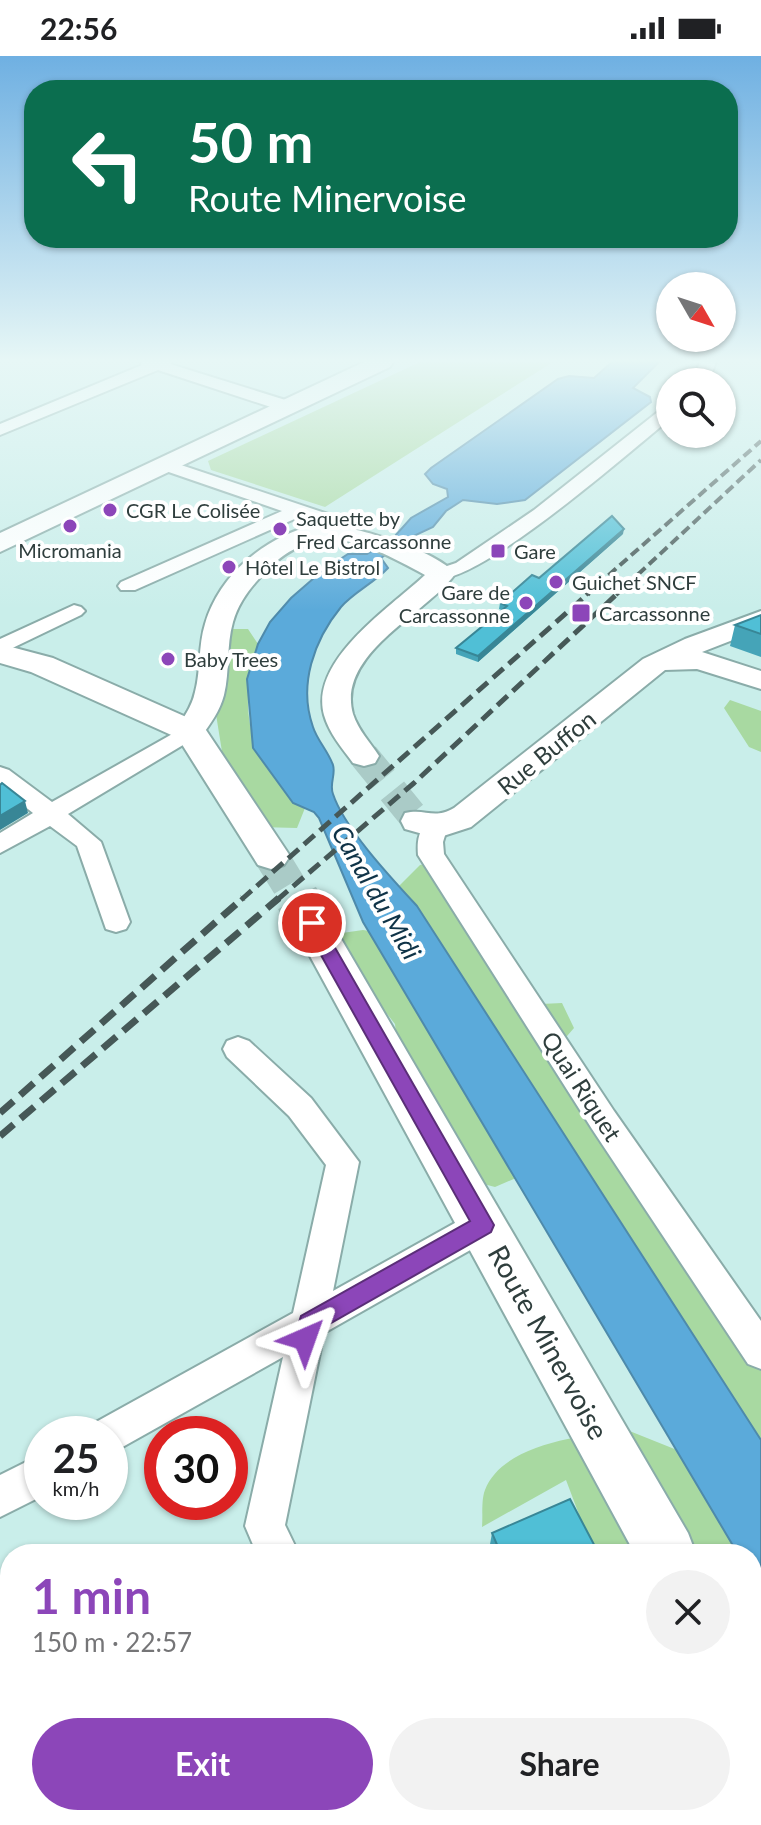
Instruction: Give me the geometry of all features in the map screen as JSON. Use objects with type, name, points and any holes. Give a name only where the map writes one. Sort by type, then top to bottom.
[{"type":"main road","points":[[0,544],[209,445]]},
{"type":"main road","points":[[0,650],[42,665],[190,731],[271,856]]},
{"type":"main road","name":"Route Minervoise","points":[[312,923],[661,1544]]},
{"type":"street","points":[[166,465],[299,510],[330,522],[344,534],[430,567],[463,567],[541,514],[628,445]]},
{"type":"street","points":[[128,586],[299,510]]},
{"type":"street","points":[[0,844],[190,731],[207,703],[215,638],[221,615],[235,590],[264,558],[298,538],[344,534]]},
{"type":"street","points":[[364,756],[347,734],[337,710],[336,692],[340,679],[349,663],[430,567]]},
{"type":"street","points":[[0,650],[74,611]]},
{"type":"street","name":"Rue Buffon","points":[[426,825],[447,827],[466,816],[653,665],[761,619]]},
{"type":"street","points":[[695,645],[756,678]]},
{"type":"street","points":[[653,665],[699,660],[756,678]]},
{"type":"street","points":[[0,775],[88,842],[116,922]]},
{"type":"street","name":"Quai Riquet","points":[[426,825],[431,855],[603,1120],[761,1352]]},
{"type":"street","points":[[238,1049],[300,1107],[343,1162],[265,1526],[273,1544]]},
{"type":"street","points":[[128,1425],[483,1225]]},
{"type":"street","points":[[0,1497],[24,1484]]},
{"type":"green space","points":[[243,445],[423,445],[325,507],[211,470],[208,461]]},
{"type":"green space","points":[[233,629],[248,629],[258,644],[248,692],[252,732],[259,750],[282,787],[299,806],[305,808],[297,828],[259,827],[223,758],[215,708],[228,636]]},
{"type":"green space","points":[[730,700],[761,711],[761,752],[749,747],[724,708]]},
{"type":"green space","points":[[429,863],[520,1005],[562,1003],[574,1028],[561,1043],[761,1357],[761,1440],[417,906],[399,886],[420,865]]},
{"type":"green space","points":[[369,931],[516,1178],[495,1187],[472,1181],[398,1054],[395,1024],[380,1005],[356,986],[328,940],[342,933]]},
{"type":"green space","points":[[627,1430],[677,1450],[732,1544],[590,1544],[566,1480],[482,1527],[485,1490],[495,1474],[509,1462],[547,1444]]},
{"type":"water","name":"Canal du Midi","points":[[464,445],[596,445],[525,500],[497,504],[463,500],[446,511],[433,527],[407,539],[381,558],[388,568],[346,602],[331,620],[316,648],[307,695],[315,732],[333,765],[332,790],[347,822],[417,906],[761,1440],[761,1544],[732,1544],[363,922],[319,818],[314,812],[293,803],[253,748],[247,679],[258,644],[270,622],[291,598],[322,571],[348,554],[367,554],[395,536],[411,518],[448,497],[447,489],[433,484],[425,474]]},
{"type":"building","name":"Gare de Carcassonne","points":[[612,516],[624,529],[478,656],[456,648],[507,606],[500,603],[532,575],[539,578]]},
{"type":"building","points":[[761,615],[761,634],[735,625]]},
{"type":"building","points":[[2,783],[25,801],[0,816],[0,785]]},
{"type":"building","points":[[570,1499],[594,1544],[497,1544],[492,1533]]},
{"type":"tunnel","points":[[364,756],[417,821]]},
{"type":"tunnel","points":[[271,856],[298,900]]},
{"type":"tunnel","points":[[297,898],[312,923]]},
{"type":"railway","points":[[586,595],[757,445]]},
{"type":"railway","points":[[616,595],[761,460]]},
{"type":"railway","points":[[241,900],[589,593]]},
{"type":"railway","points":[[277,900],[414,783],[618,593]]},
{"type":"railway","points":[[0,1113],[243,898]]},
{"type":"railway","points":[[0,1136],[279,898]]},
{"type":"place","name":"CGR Le Colisée","points":[[110,510]]},
{"type":"place","name":"Micromania","points":[[70,526]]},
{"type":"place","name":"Saquette by Fred Carcassonne","points":[[280,529]]},
{"type":"place","name":"Gare","points":[[498,551]]},
{"type":"place","name":"Hôtel Le Bistrol","points":[[229,567]]},
{"type":"place","name":"Guichet SNCF","points":[[556,582]]},
{"type":"place","name":"Gare de Carcassonne","points":[[526,603]]},
{"type":"place","name":"Carcassonne","points":[[581,613]]},
{"type":"place","name":"Baby Trees","points":[[168,659]]},
{"type":"route","points":[[305,1339],[309,1324],[483,1225],[312,923]]}]
